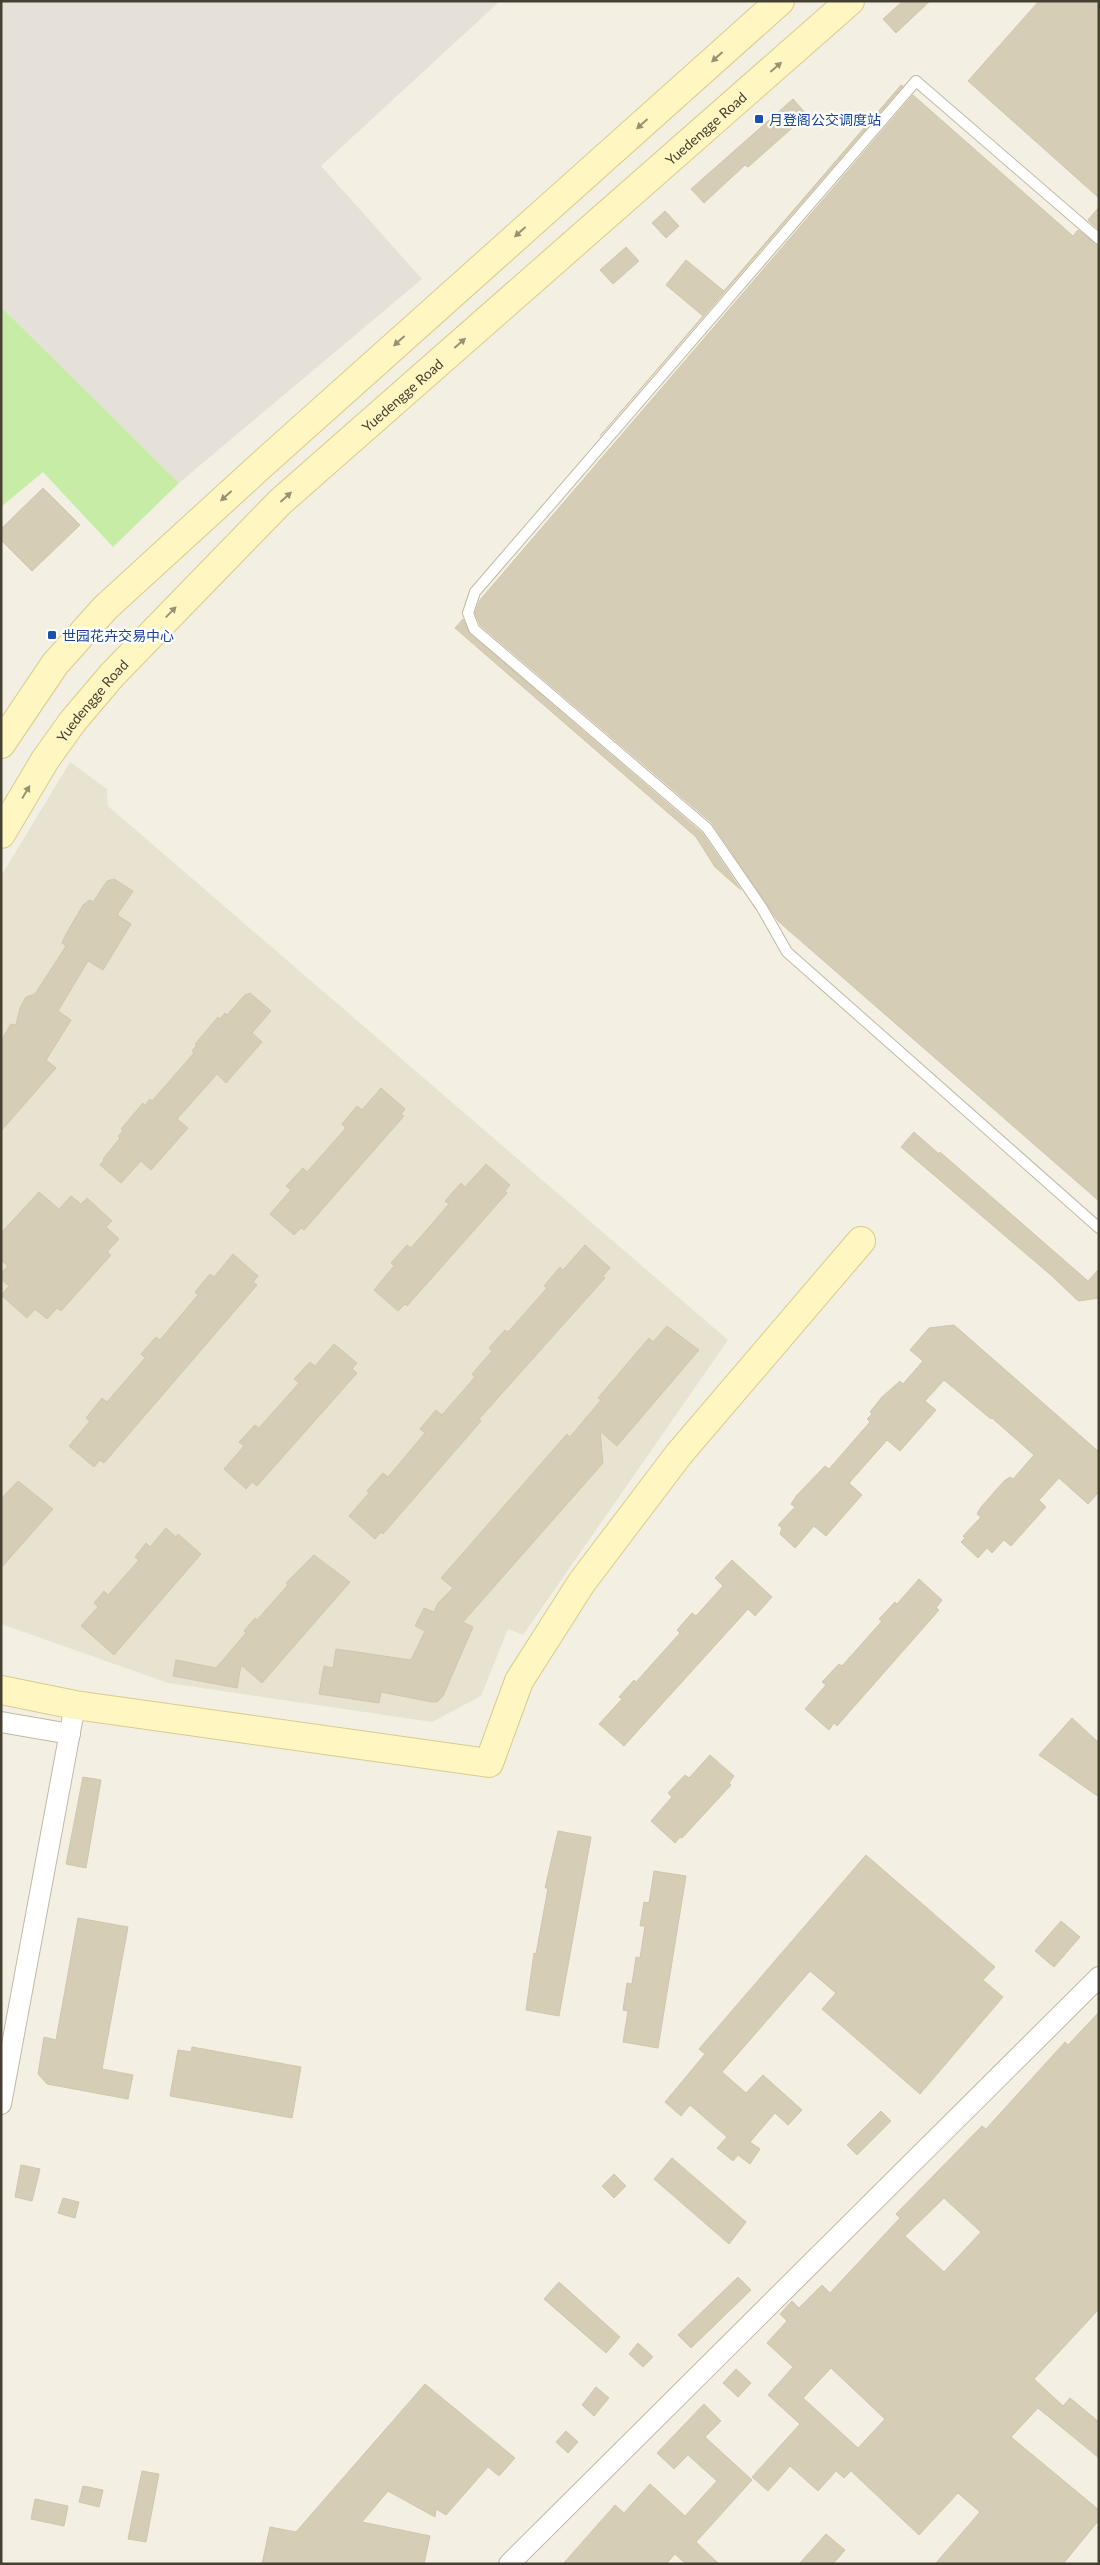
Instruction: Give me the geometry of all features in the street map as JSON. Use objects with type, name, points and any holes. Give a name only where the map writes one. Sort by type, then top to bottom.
[{"type":"main road","points":[[1,744],[55,664],[105,608],[273,454],[780,1]]},
{"type":"main road","name":"Yuedengge Road","points":[[1,834],[45,760],[73,721],[106,681],[280,502],[850,1]]},
{"type":"main road","points":[[1,1690],[75,1705],[489,1763],[519,1681],[582,1582],[679,1454],[861,1241]]},
{"type":"street","points":[[1,2104],[75,1705]]},
{"type":"street","points":[[1,1722],[70,1734]]},
{"type":"street","points":[[509,2564],[1099,1977]]},
{"type":"lane","points":[[1099,239],[916,81],[475,592],[468,613],[474,629],[707,828],[762,908],[787,952],[1099,1228]]},
{"type":"shaded area","points":[[1,1],[500,1],[321,166],[422,279],[179,483],[1,307]]},
{"type":"shaded area","points":[[70,762],[107,789],[108,806],[728,1340],[523,1635],[508,1629],[481,1696],[432,1722],[168,1683],[1,1624],[1,876]]},
{"type":"green space","points":[[1,307],[179,483],[113,547],[43,472],[1,507]]},
{"type":"building","points":[[903,1],[930,1],[896,33],[883,19]]},
{"type":"building","points":[[1039,1],[1099,1],[1099,198],[968,81]]},
{"type":"building","points":[[901,85],[903,86],[600,436],[703,316],[666,285],[686,260],[724,291]]},
{"type":"building","points":[[913,95],[1073,236],[1078,230],[1099,246],[1099,1201],[778,921],[712,823],[480,625],[475,613],[480,600]]},
{"type":"building","points":[[793,99],[807,115],[748,167],[745,165],[704,203],[691,189]]},
{"type":"building","points":[[1099,207],[1099,230],[1088,220]]},
{"type":"building","points":[[665,211],[679,226],[666,238],[652,223]]},
{"type":"building","points":[[626,247],[639,261],[613,284],[600,270]]},
{"type":"building","points":[[43,488],[80,525],[32,571],[1,540],[1,529]]},
{"type":"building","points":[[463,619],[470,634],[702,833],[741,890],[715,867],[696,837],[455,628]]},
{"type":"building","points":[[114,879],[133,891],[117,915],[131,924],[103,970],[88,961],[58,1011],[71,1020],[46,1060],[56,1068],[1,1131],[1,1041],[11,1024],[16,1025],[20,1008],[26,997],[35,994],[66,946],[62,943],[83,905],[90,900],[93,902],[107,881]]},
{"type":"building","points":[[250,993],[271,1011],[252,1033],[262,1042],[226,1083],[217,1074],[177,1119],[188,1128],[151,1170],[141,1161],[121,1183],[100,1165],[120,1138],[118,1136],[123,1131],[121,1129],[143,1103],[145,1105],[150,1099],[152,1101],[194,1053],[192,1051],[197,1045],[195,1044],[218,1017],[220,1019],[225,1013],[227,1015],[245,995]]},
{"type":"building","points":[[381,1088],[405,1109],[401,1114],[404,1116],[304,1230],[301,1228],[294,1235],[270,1214],[291,1190],[286,1186],[303,1168],[307,1172],[346,1128],[342,1124],[357,1106],[362,1110]]},
{"type":"building","points":[[914,1132],[939,1154],[940,1152],[1088,1281],[1099,1269],[1099,1298],[1079,1301],[1076,1299],[1052,1276],[901,1147]]},
{"type":"building","points":[[486,1164],[510,1185],[505,1191],[507,1193],[407,1306],[405,1304],[398,1311],[374,1290],[394,1266],[391,1263],[407,1245],[411,1248],[449,1204],[445,1201],[461,1183],[465,1187]]},
{"type":"building","points":[[39,1192],[59,1209],[71,1196],[81,1204],[87,1198],[112,1221],[106,1227],[119,1239],[107,1252],[111,1255],[61,1311],[57,1308],[47,1319],[35,1309],[27,1318],[1,1295],[9,1286],[1,1279],[1,1273],[8,1266],[1,1260],[1,1233]]},
{"type":"building","points":[[585,1245],[610,1268],[603,1276],[605,1278],[479,1419],[481,1421],[383,1534],[381,1532],[375,1539],[349,1516],[383,1473],[388,1477],[425,1433],[420,1429],[436,1410],[442,1415],[475,1377],[472,1374],[492,1351],[489,1348],[505,1330],[508,1332],[547,1288],[544,1286],[560,1267],[563,1270]]},
{"type":"building","points":[[233,1254],[258,1276],[253,1282],[257,1285],[104,1463],[100,1460],[94,1467],[69,1446],[90,1421],[86,1418],[102,1398],[107,1402],[145,1358],[141,1354],[156,1337],[160,1340],[198,1295],[195,1292],[210,1274],[214,1277]]},
{"type":"building","points":[[954,1325],[1099,1452],[1099,1492],[1088,1504],[1059,1478],[1039,1500],[1046,1507],[1011,1546],[1004,1540],[992,1553],[987,1548],[978,1558],[961,1542],[965,1538],[963,1536],[981,1517],[977,1514],[981,1507],[1004,1481],[1010,1477],[1013,1479],[1034,1455],[992,1418],[944,1380],[925,1401],[936,1410],[900,1451],[887,1440],[849,1483],[862,1495],[826,1536],[814,1526],[795,1548],[780,1534],[782,1528],[778,1525],[795,1507],[791,1504],[797,1495],[825,1466],[829,1469],[870,1422],[867,1419],[872,1414],[870,1412],[882,1397],[900,1381],[903,1384],[923,1361],[910,1350],[929,1328]]},
{"type":"building","points":[[667,1326],[699,1350],[617,1446],[600,1431],[603,1463],[463,1622],[473,1627],[443,1696],[437,1702],[432,1702],[381,1692],[379,1703],[319,1694],[324,1666],[333,1668],[336,1649],[411,1660],[425,1631],[415,1626],[424,1608],[434,1612],[438,1603],[453,1588],[441,1578],[567,1434],[570,1437],[601,1400],[598,1398],[649,1338],[653,1342]]},
{"type":"building","points":[[334,1344],[357,1363],[352,1369],[357,1373],[257,1486],[252,1482],[246,1489],[224,1469],[244,1446],[239,1442],[255,1425],[259,1428],[299,1383],[294,1379],[310,1362],[315,1366]]},
{"type":"building","points":[[18,1481],[53,1509],[1,1568],[1,1499]]},
{"type":"building","points":[[166,1528],[176,1537],[178,1534],[201,1554],[114,1655],[81,1626],[98,1607],[94,1603],[104,1591],[108,1595],[139,1560],[135,1557],[146,1543],[150,1547]]},
{"type":"building","points":[[314,1555],[350,1582],[262,1683],[241,1665],[237,1688],[173,1676],[176,1660],[216,1668],[246,1633],[244,1631],[255,1618],[257,1620],[288,1585],[286,1583]]},
{"type":"building","points":[[732,1560],[772,1597],[755,1616],[748,1609],[624,1746],[599,1724],[622,1699],[619,1697],[634,1680],[636,1682],[680,1633],[677,1630],[692,1613],[696,1616],[723,1586],[715,1578]]},
{"type":"building","points":[[919,1579],[942,1600],[936,1608],[939,1610],[837,1726],[834,1723],[829,1730],[805,1709],[826,1685],[822,1682],[839,1664],[842,1666],[882,1621],[879,1619],[895,1602],[897,1604]]},
{"type":"building","points":[[1072,1718],[1099,1743],[1099,1797],[1039,1755]]},
{"type":"building","points":[[710,1755],[734,1776],[729,1783],[731,1785],[682,1838],[680,1837],[675,1843],[651,1821],[672,1797],[668,1793],[685,1775],[689,1778]]},
{"type":"building","points":[[83,1777],[101,1780],[86,1868],[66,1864]]},
{"type":"building","points":[[558,1831],[591,1837],[559,2016],[526,2010],[534,1953],[536,1954],[548,1888],[545,1888]]},
{"type":"building","points":[[866,1855],[995,1967],[983,1980],[1003,1997],[920,2094],[822,2009],[836,1993],[810,1971],[722,2072],[746,2093],[763,2075],[802,2110],[788,2125],[775,2113],[750,2142],[760,2149],[750,2164],[738,2155],[733,2161],[717,2148],[727,2137],[690,2105],[681,2116],[665,2102],[705,2054],[699,2049]]},
{"type":"building","points":[[654,1871],[686,1876],[658,2048],[623,2042],[628,2011],[623,2010],[627,1983],[632,1984],[636,1957],[640,1958],[645,1926],[640,1926],[644,1902],[649,1903]]},
{"type":"building","points":[[78,1918],[128,1927],[102,2069],[133,2075],[128,2099],[47,2084],[38,2074],[44,2037],[56,2040]]},
{"type":"building","points":[[1061,1921],[1080,1937],[1054,1967],[1035,1951]]},
{"type":"building","points":[[1099,2012],[1099,2309],[1034,2379],[1063,2406],[1070,2398],[1099,2422],[1099,2458],[1038,2408],[1011,2437],[1099,2510],[1099,2520],[1063,2564],[935,2564],[980,2512],[958,2493],[919,2535],[851,2471],[844,2478],[836,2471],[818,2491],[790,2466],[768,2491],[752,2477],[800,2424],[768,2395],[793,2367],[767,2343],[787,2321],[780,2314],[792,2301],[799,2308],[822,2285],[830,2293],[900,2218],[896,2214],[982,2126],[986,2129],[1065,2042],[1068,2045]],"holes":[[[944,2198],[981,2232],[944,2272],[905,2236]],[[831,2368],[885,2419],[858,2448],[803,2398]]]},
{"type":"building","points":[[192,2047],[301,2067],[292,2118],[170,2096],[178,2050],[191,2052]]},
{"type":"building","points":[[881,2111],[891,2121],[857,2155],[847,2145]]},
{"type":"building","points":[[672,2158],[746,2222],[729,2244],[654,2179]]},
{"type":"building","points":[[21,2165],[40,2169],[32,2201],[15,2197]]},
{"type":"building","points":[[614,2174],[626,2186],[614,2198],[602,2186]]},
{"type":"building","points":[[63,2198],[79,2202],[75,2218],[58,2213]]},
{"type":"building","points":[[738,2277],[751,2290],[691,2348],[678,2335]]},
{"type":"building","points":[[559,2282],[620,2337],[606,2353],[544,2299]]},
{"type":"building","points":[[638,2343],[653,2357],[643,2367],[629,2354]]},
{"type":"building","points":[[736,2369],[751,2383],[738,2397],[723,2383]]},
{"type":"building","points":[[425,2384],[515,2458],[499,2476],[488,2467],[446,2515],[436,2509],[435,2517],[388,2491],[362,2522],[430,2536],[424,2564],[262,2564],[270,2527],[296,2532]]},
{"type":"building","points":[[596,2387],[609,2398],[594,2416],[582,2405]]},
{"type":"building","points":[[704,2404],[721,2421],[705,2437],[752,2480],[696,2542],[719,2564],[686,2564],[675,2554],[666,2564],[563,2564],[615,2505],[624,2513],[650,2484],[685,2516],[717,2481],[688,2455],[674,2469],[657,2453]]},
{"type":"building","points":[[566,2431],[578,2442],[568,2453],[556,2442]]},
{"type":"building","points":[[142,2471],[159,2474],[146,2542],[128,2539]]},
{"type":"building","points":[[83,2486],[103,2490],[99,2507],[79,2502]]},
{"type":"building","points":[[35,2499],[68,2506],[64,2526],[31,2519]]},
{"type":"building","points":[[826,2534],[845,2550],[833,2564],[799,2564]]},
{"type":"place","name":"月登阁公交调度站","points":[[759,119]]},
{"type":"place","name":"世园花卉交易中心","points":[[52,635]]}]
